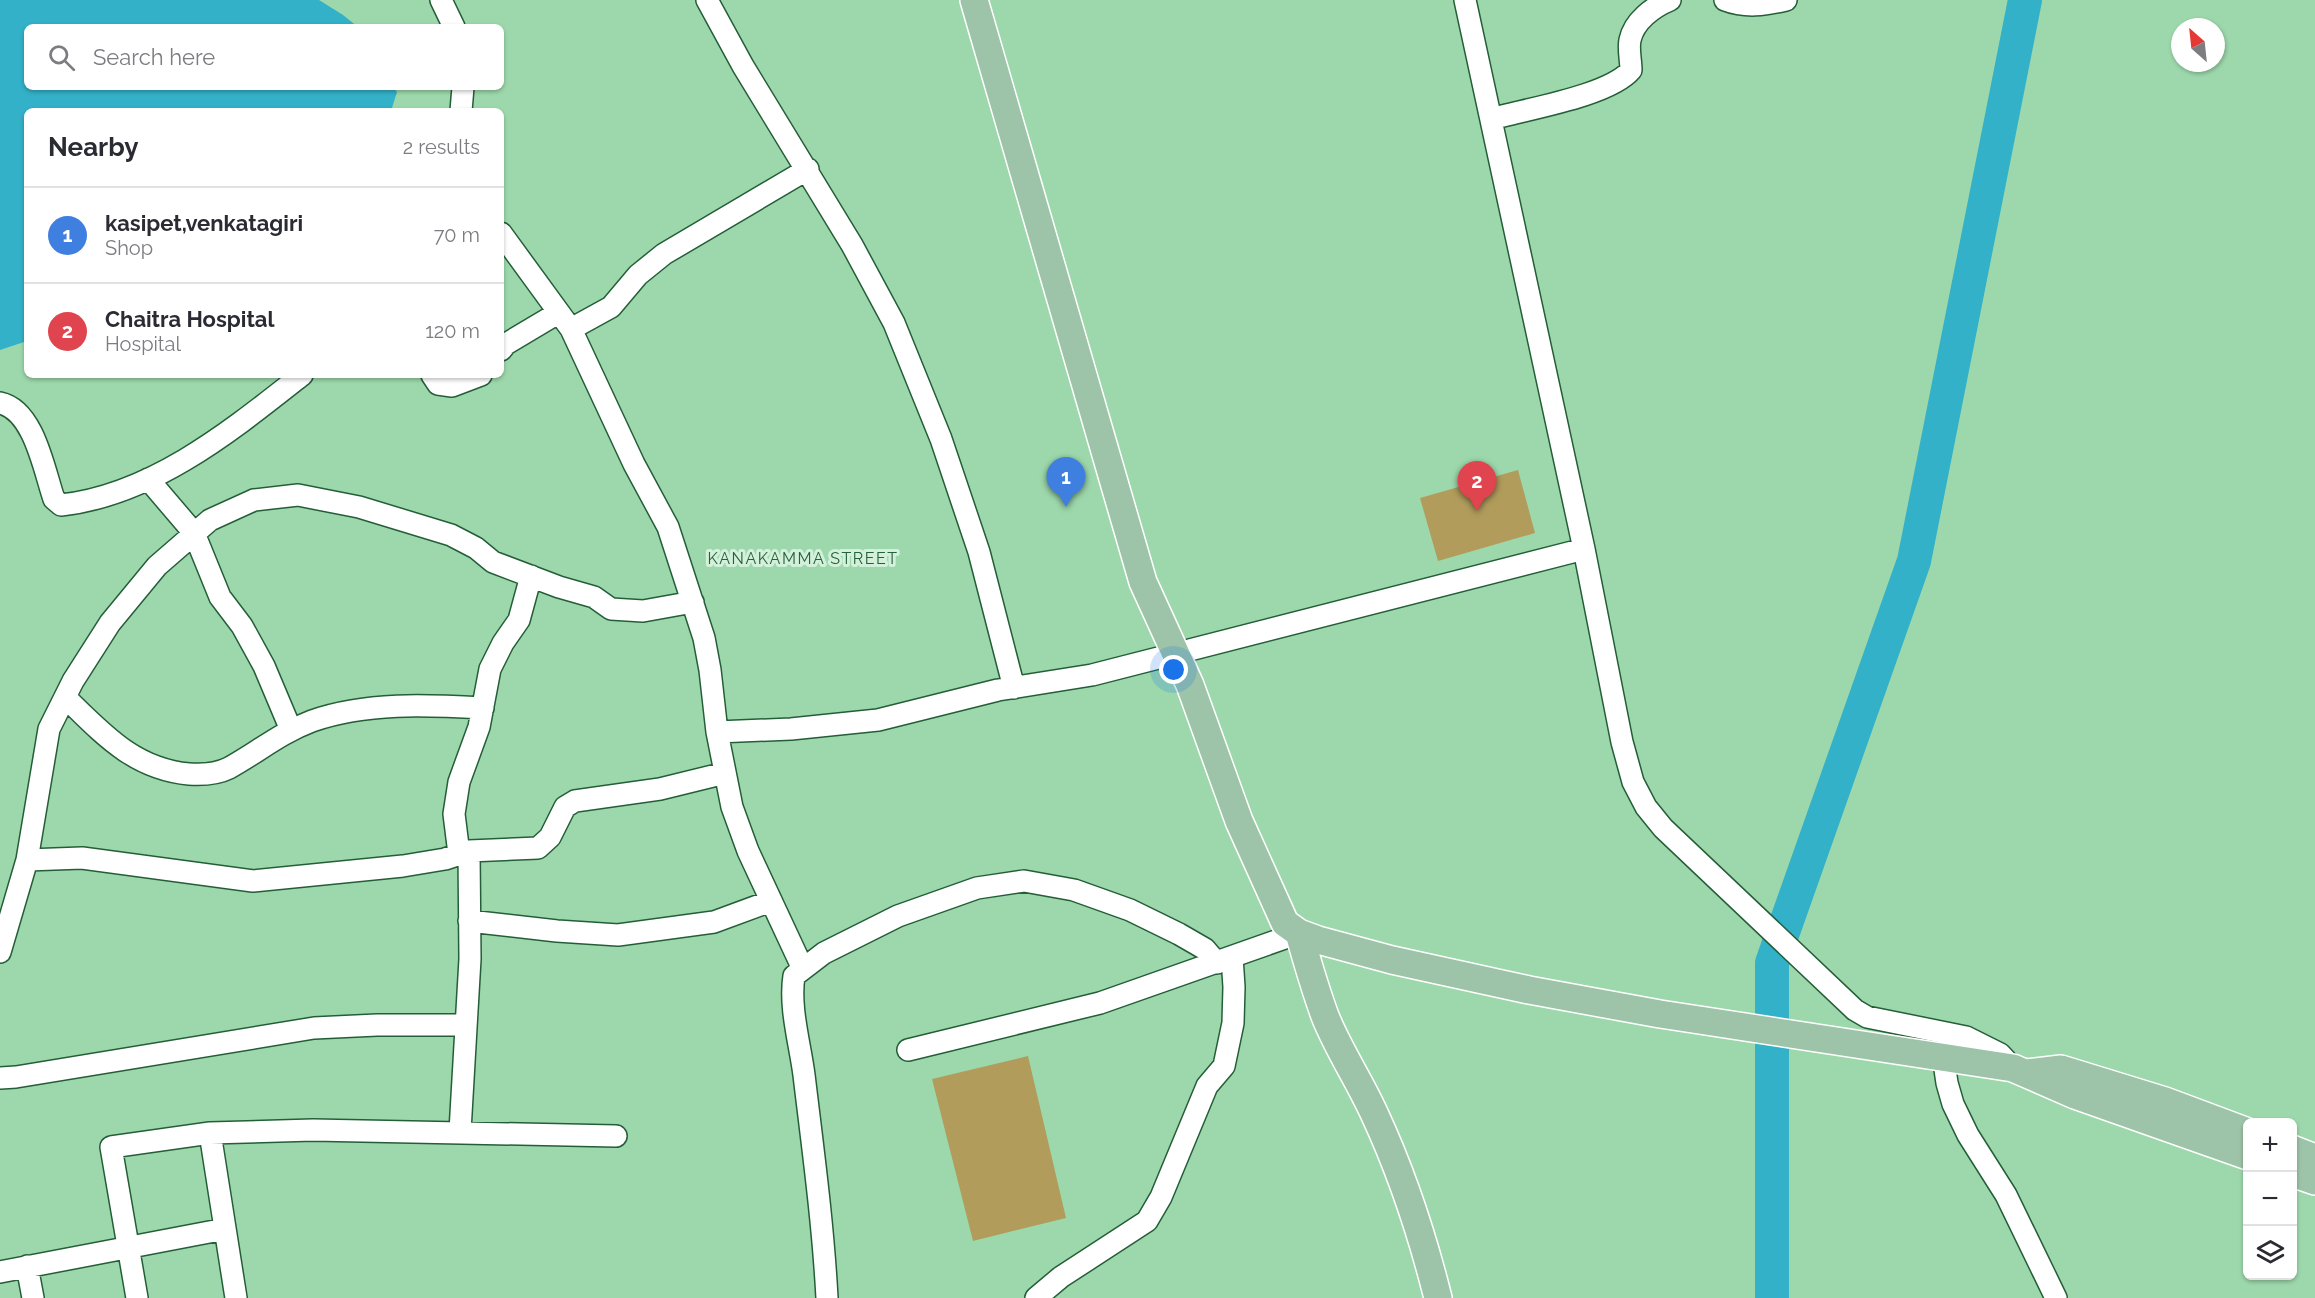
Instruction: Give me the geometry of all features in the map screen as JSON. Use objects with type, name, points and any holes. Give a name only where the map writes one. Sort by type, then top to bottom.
[{"type":"main road","points":[[974,0],[1143,582],[1190,685],[1239,821],[1285,922],[1299,933],[1392,960],[1452,974],[1660,1014],[1944,1056],[2019,1071],[2075,1095],[2243,1155]]},
{"type":"main road","points":[[1299,933],[1326,1017],[1375,1114],[1400,1174],[1422,1235],[1438,1298]]},
{"type":"main road","points":[[2019,1071],[2061,1068],[2143,1094],[2243,1131]]},
{"type":"main road","points":[[2297,1151],[2315,1158]]},
{"type":"main road","points":[[2297,1175],[2315,1181]]},
{"type":"street","points":[[441,0],[453,24]]},
{"type":"street","points":[[707,0],[743,66],[852,245],[894,323],[937,429],[978,552],[1014,688]]},
{"type":"street","points":[[1465,0],[1584,549],[1622,742],[1633,782],[1646,807],[1662,828],[1855,1010],[1867,1017],[1966,1037],[2000,1054],[2019,1071]]},
{"type":"street","points":[[1491,118],[1594,92],[1624,79],[1631,70],[1630,41],[1638,22],[1659,5],[1670,0]]},
{"type":"street","points":[[1725,0],[1746,6],[1786,0]]},
{"type":"street","points":[[461,108],[463,90]]},
{"type":"street","points":[[504,346],[564,321],[611,308],[638,274],[664,254],[699,231],[807,169]]},
{"type":"street","points":[[504,237],[564,321],[634,464],[668,527],[693,602],[710,670],[717,732],[732,807],[748,851],[803,969]]},
{"type":"street","points":[[0,403],[10,405],[25,419],[54,499],[61,505],[83,502],[148,479],[187,458],[298,378]]},
{"type":"street","points":[[434,378],[438,384],[452,386],[473,378]]},
{"type":"street","points":[[148,479],[194,533],[220,597],[242,626],[264,666],[291,730]]},
{"type":"street","points":[[0,952],[3,931],[27,860],[49,729],[65,697],[110,623],[157,566],[210,520],[254,500],[298,495],[359,507],[451,535],[476,548],[493,562],[559,587],[594,597],[611,609],[643,611],[693,602]]},
{"type":"street","points":[[717,732],[791,729],[878,720],[1014,688],[1092,675],[1584,549]]},
{"type":"street","points":[[460,1131],[470,959],[464,853],[454,814],[459,782],[479,727],[490,669],[519,620],[531,576]]},
{"type":"street","points":[[65,697],[98,729],[133,757],[168,772],[204,775],[227,769],[276,737],[312,721],[358,710],[448,706],[483,708]]},
{"type":"street","points":[[27,860],[82,858],[253,880],[404,866],[445,860],[464,853],[538,848],[550,837],[565,807],[575,801],[660,789],[726,773]]},
{"type":"street","points":[[827,1298],[824,1236],[799,1036],[791,994],[794,976],[824,953],[898,916],[977,888],[1024,881],[1074,890],[1130,910],[1179,933],[1224,960],[1234,987],[1233,1023],[1224,1066],[1207,1086],[1161,1197],[1147,1221],[1061,1277],[1036,1298]]},
{"type":"street","points":[[469,921],[618,935],[714,922],[775,909]]},
{"type":"street","points":[[908,1050],[1101,1003],[1299,933]]},
{"type":"street","points":[[0,1078],[314,1028],[465,1025]]},
{"type":"street","points":[[1944,1056],[1947,1083],[1953,1104],[1968,1135],[2006,1194],[2056,1298]]},
{"type":"street","points":[[137,1298],[111,1147],[210,1133],[313,1130],[460,1131],[616,1136]]},
{"type":"street","points":[[210,1133],[236,1298]]},
{"type":"street","points":[[0,1272],[225,1229]]},
{"type":"street","points":[[27,1266],[33,1298]]},
{"type":"water","points":[[0,0],[319,0],[354,24],[24,24],[24,90],[395,90],[397,92],[392,108],[24,108],[24,342],[0,350]]},
{"type":"building","points":[[1518,470],[1535,533],[1438,561],[1420,498]]},
{"type":"building","points":[[1028,1056],[1066,1218],[973,1241],[932,1079]]},
{"type":"waterway","points":[[1772,1298],[1772,963],[1914,561],[2025,0]]},
{"type":"place","name":"kasipet,venkatagiri","points":[[1066,507]]},
{"type":"place","name":"Chaitra Hospital","points":[[1477,511]]},
{"type":"district","name":"KANAKAMMA STREET","points":[[803,558]]}]
